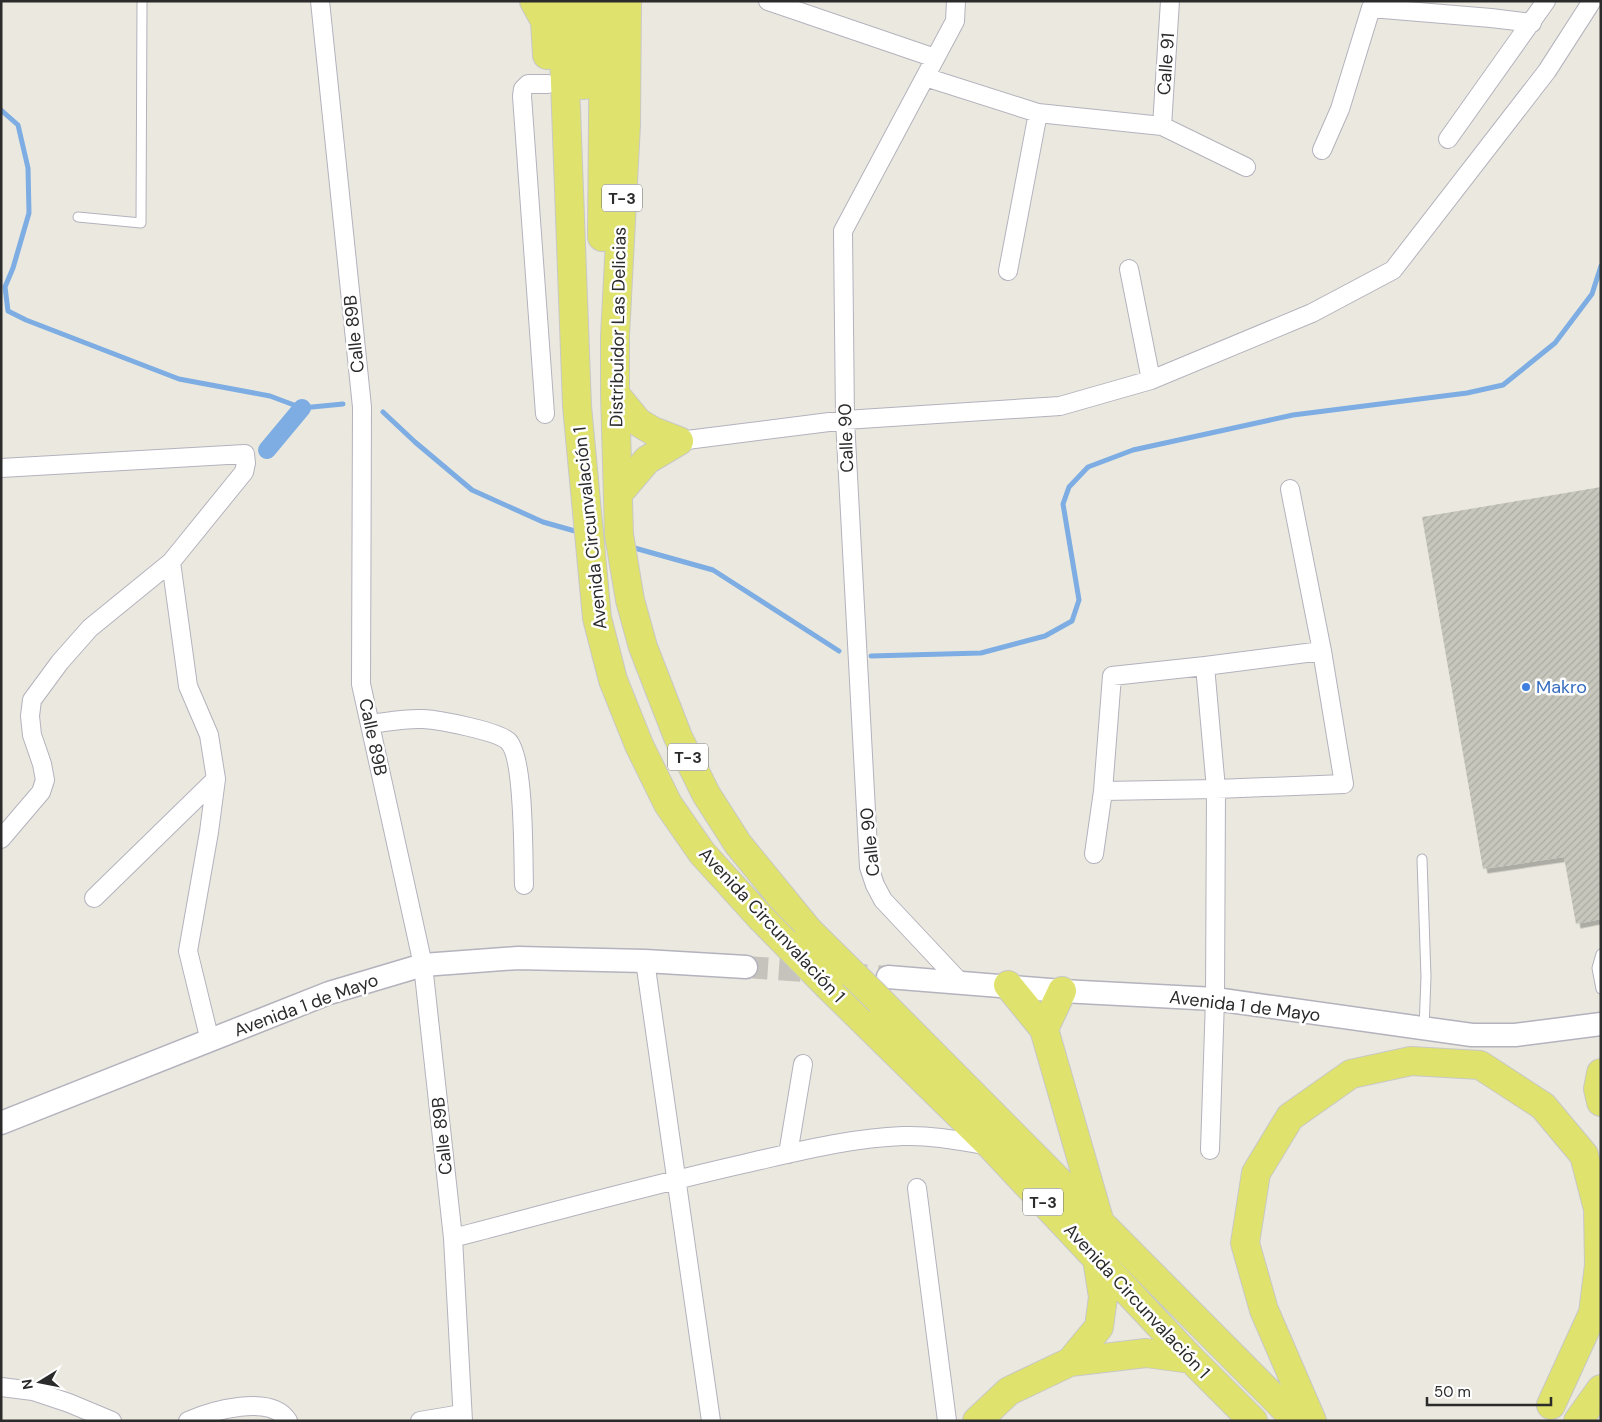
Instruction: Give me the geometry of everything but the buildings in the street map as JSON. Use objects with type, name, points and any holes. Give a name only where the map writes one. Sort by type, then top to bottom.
[{"type":"main road","points":[[534,1],[545,20],[548,84],[573,287]]},
{"type":"main road","name":"T-3","points":[[562,1],[573,287]]},
{"type":"main road","points":[[573,287],[585,154],[582,1]]},
{"type":"main road","points":[[604,1],[599,340],[616,442]]},
{"type":"main road","name":"Distribuidor Las Delicias","points":[[616,442],[615,336],[626,125],[627,1]]},
{"type":"main road","name":"Avenida Circunvalación 1","points":[[573,287],[577,406],[597,618],[613,680],[639,745],[668,804],[696,845],[760,917],[828,987],[990,1146],[1191,1359],[1253,1421]]},
{"type":"main road","points":[[615,394],[638,422],[653,431],[679,441]]},
{"type":"main road","points":[[618,494],[647,460],[679,441]]},
{"type":"main road","name":"Avenida Circunvalación 1","points":[[616,442],[621,545],[630,600],[643,647],[678,737],[706,794],[738,844],[809,931],[884,989],[1099,1220],[1297,1421]]},
{"type":"main road","points":[[1008,985],[1044,1029],[1099,1220]]},
{"type":"main road","points":[[1044,1029],[1062,991]]},
{"type":"main road","points":[[1312,1421],[1264,1310],[1245,1243],[1256,1173],[1290,1117],[1350,1074],[1411,1061],[1480,1065],[1543,1106],[1584,1155],[1598,1208],[1599,1265],[1593,1313],[1546,1413]]},
{"type":"main road","points":[[1601,1073],[1598,1089],[1601,1102]]},
{"type":"main road","points":[[1070,1362],[1099,1327],[1103,1297],[1097,1260]]},
{"type":"main road","points":[[1546,1413],[1601,1336]]},
{"type":"main road","points":[[977,1421],[1009,1391],[1070,1362],[1146,1353],[1191,1359]]},
{"type":"main road","points":[[1578,1421],[1601,1389]]},
{"type":"street","name":"Calle 89B","points":[[320,1],[362,407],[362,684],[423,965],[452,1238],[462,1418]]},
{"type":"street","points":[[768,1],[935,58]]},
{"type":"street","name":"Calle 90","points":[[956,1],[955,21],[843,230],[845,420],[869,866],[875,885],[883,900],[960,982]]},
{"type":"street","name":"Calle 91","points":[[1162,126],[1170,1]]},
{"type":"street","points":[[1448,139],[1546,1]]},
{"type":"street","points":[[679,441],[845,420],[1060,406],[1151,380],[1312,313],[1392,270],[1547,71],[1592,1]]},
{"type":"street","points":[[1322,150],[1340,109],[1371,8],[1532,23]]},
{"type":"street","points":[[925,78],[1038,113],[1162,126],[1246,167]]},
{"type":"street","points":[[545,414],[522,96],[523,89],[528,84],[548,84]]},
{"type":"street","points":[[1008,271],[1038,113]]},
{"type":"street","points":[[1129,269],[1151,380]]},
{"type":"street","points":[[1,468],[244,454],[246,462],[244,472],[171,562],[90,628],[60,662],[32,700],[30,716],[32,735],[42,764],[45,780],[41,792],[1,839]]},
{"type":"street","points":[[1103,791],[1344,784],[1322,651],[1290,489]]},
{"type":"street","points":[[171,562],[188,686],[210,735],[216,779],[209,832],[188,951],[210,1041]]},
{"type":"street","points":[[1094,854],[1103,791],[1112,676],[1322,651]]},
{"type":"street","points":[[1205,666],[1216,789],[1215,999],[1210,1150]]},
{"type":"street","points":[[370,724],[422,719],[438,720],[488,732],[509,742],[515,758],[523,821],[524,885]]},
{"type":"street","points":[[94,898],[216,779]]},
{"type":"street","name":"Avenida 1 de Mayo","points":[[1,1123],[329,993],[423,965],[518,958],[645,961],[746,967]]},
{"type":"street","points":[[645,961],[711,1421]]},
{"type":"street","name":"Avenida 1 de Mayo","points":[[884,989],[960,982],[1062,991],[1215,999],[1472,1035],[1515,1035],[1601,1024]]},
{"type":"street","points":[[788,1154],[803,1064]]},
{"type":"street","points":[[452,1238],[677,1179],[840,1143],[905,1136],[937,1137],[990,1146]]},
{"type":"street","points":[[916,1188],[947,1421]]},
{"type":"street","points":[[1,1387],[33,1391],[69,1403],[112,1421]]},
{"type":"street","points":[[188,1421],[208,1412],[242,1407],[266,1407],[276,1410],[288,1421]]},
{"type":"street","points":[[420,1421],[462,1418]]},
{"type":"lane","points":[[78,217],[141,223],[142,1]]},
{"type":"lane","points":[[1422,859],[1426,977],[1424,1029]]},
{"type":"lane","points":[[1601,954],[1599,969],[1601,989]]},
{"type":"waterway","points":[[1,110],[18,125],[28,168],[29,213],[13,268],[5,287],[8,311],[26,320],[179,379],[270,396],[302,408],[343,404]]},
{"type":"waterway","points":[[871,656],[981,653],[1045,636],[1072,621],[1079,600],[1063,504],[1069,487],[1088,467],[1133,450],[1293,415],[1467,393],[1503,385],[1555,343],[1592,294],[1601,266]]},
{"type":"waterway","points":[[267,450],[302,408]]},
{"type":"waterway","points":[[383,412],[472,490],[543,522],[582,533]]},
{"type":"waterway","points":[[631,547],[713,570],[839,651]]},
{"type":"tunnel","points":[[746,967],[888,977]]},
{"type":"place","name":"Makro","points":[[1526,687]]}]
